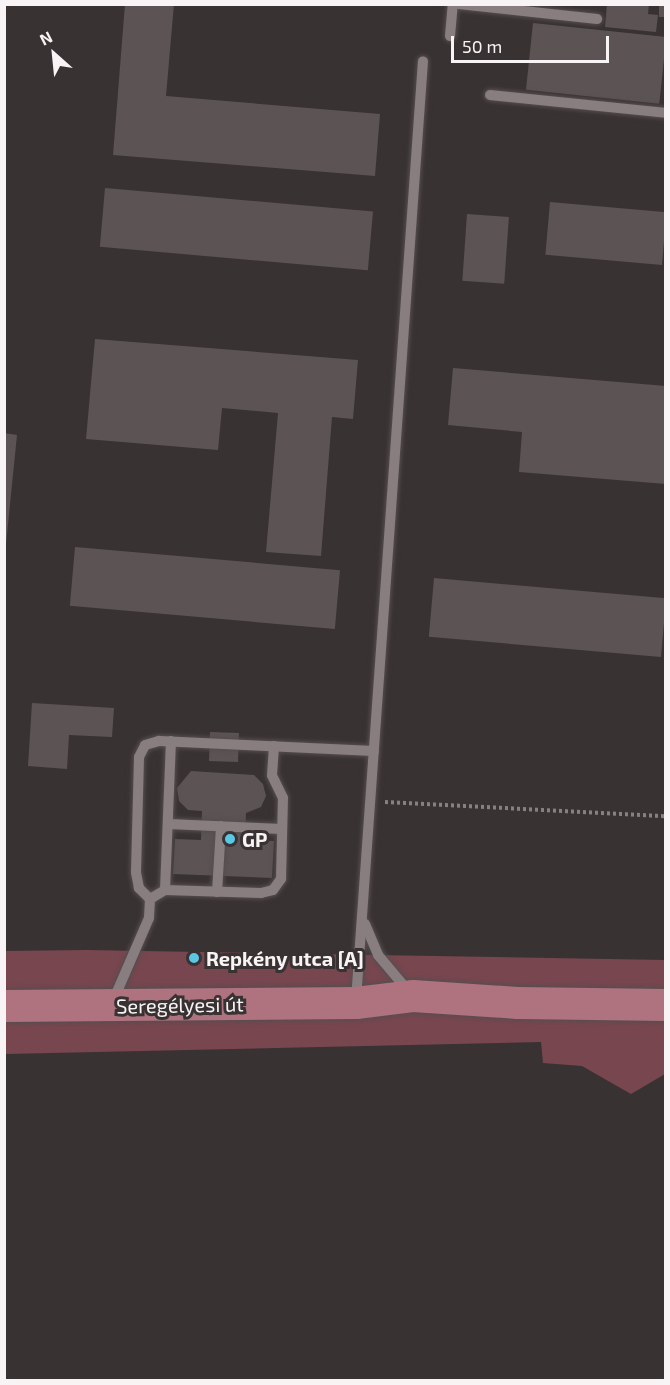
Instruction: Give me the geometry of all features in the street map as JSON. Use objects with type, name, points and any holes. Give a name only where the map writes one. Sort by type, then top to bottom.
[{"type":"main road","name":"Seregélyesi út","points":[[4,1006],[356,1003],[413,996],[518,1003],[666,1005]]},
{"type":"main road","name":"Seregélyesi út","points":[[356,1003],[411,1016],[518,1003]]},
{"type":"lane","points":[[450,36],[453,4]]},
{"type":"lane","points":[[459,4],[597,19]]},
{"type":"lane","points":[[356,1003],[423,61]]},
{"type":"lane","points":[[490,94],[666,113]]},
{"type":"lane","points":[[150,898],[139,888],[136,872],[140,757],[145,745],[171,741],[374,751]]},
{"type":"lane","points":[[165,891],[171,741]]},
{"type":"lane","points":[[150,898],[165,891],[261,894],[273,890],[281,879],[283,798],[272,775],[274,746]]},
{"type":"lane","points":[[168,824],[282,829]]},
{"type":"lane","points":[[218,892],[221,826]]},
{"type":"lane","points":[[111,1006],[148,918],[150,898]]},
{"type":"lane","points":[[363,912],[368,936],[378,955],[413,996]]},
{"type":"path","points":[[371,801],[666,816]]},
{"type":"shaded area","points":[[87,950],[665,960],[665,1074],[631,1094],[582,1066],[543,1063],[541,1042],[5,1054],[4,951]]},
{"type":"building","points":[[125,4],[174,4],[166,96],[380,114],[375,176],[113,155]]},
{"type":"building","points":[[607,4],[649,4],[648,14],[658,15],[656,32],[605,27]]},
{"type":"building","points":[[659,4],[666,4],[666,17],[659,17]]},
{"type":"building","points":[[533,23],[666,37],[659,104],[526,90]]},
{"type":"building","points":[[105,188],[373,211],[368,270],[100,247]]},
{"type":"building","points":[[550,202],[666,212],[662,265],[545,255]]},
{"type":"building","points":[[467,214],[509,217],[504,284],[462,281]]},
{"type":"building","points":[[95,339],[358,360],[353,419],[332,417],[321,556],[266,552],[278,413],[222,408],[218,450],[86,439]]},
{"type":"building","points":[[453,368],[666,386],[666,484],[519,472],[522,432],[448,425]]},
{"type":"building","points":[[4,433],[17,435],[6,544],[4,544]]},
{"type":"building","points":[[75,547],[340,570],[335,629],[70,606]]},
{"type":"building","points":[[434,578],[666,598],[661,657],[429,637]]},
{"type":"building","points":[[32,703],[114,708],[112,737],[69,735],[67,769],[28,766]]},
{"type":"building","points":[[210,732],[239,733],[238,762],[209,761]]},
{"type":"building","points":[[191,771],[254,775],[263,784],[266,796],[261,807],[246,813],[245,840],[274,841],[272,878],[173,874],[175,839],[201,840],[202,811],[188,810],[179,801],[177,788]]},
{"type":"place","name":"GP","points":[[230,839]]},
{"type":"place","name":"Repkény utca [A]","points":[[194,958]]}]
